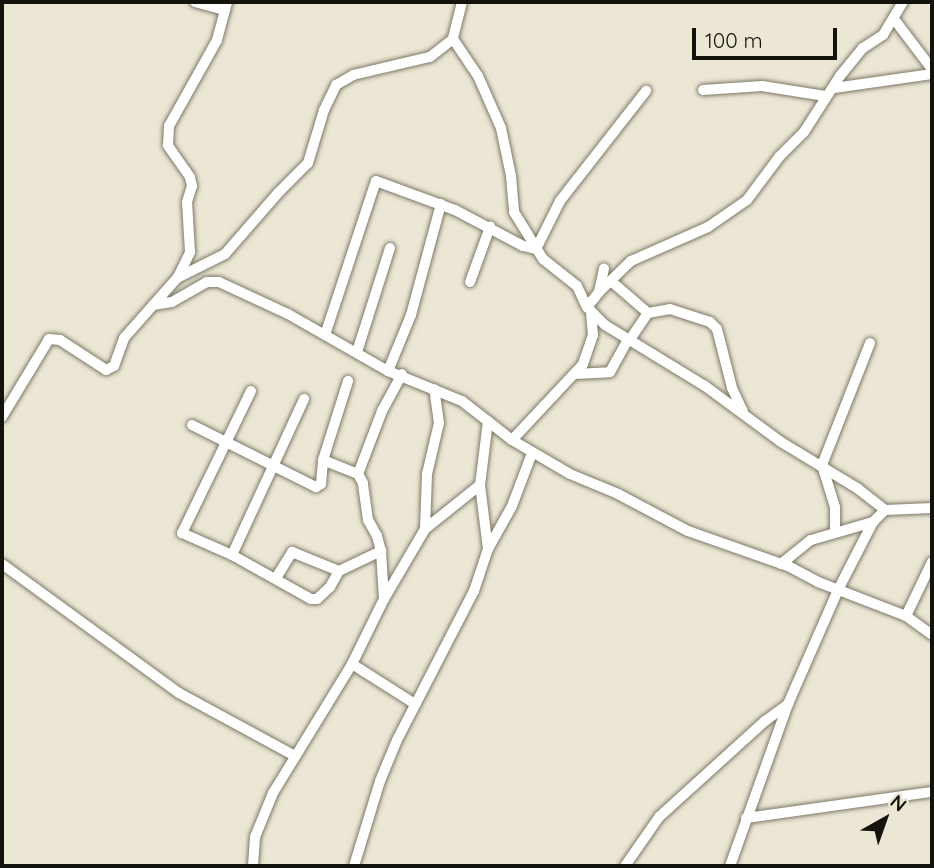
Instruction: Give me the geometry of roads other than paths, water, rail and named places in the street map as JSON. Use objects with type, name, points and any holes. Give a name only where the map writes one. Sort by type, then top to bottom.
[{"type":"street","points":[[2,418],[49,339],[60,340],[106,370],[114,366],[124,338],[178,277],[190,252],[187,202],[192,186],[190,177],[168,145],[169,126],[217,40],[226,6],[195,2]]},
{"type":"street","points":[[178,277],[225,254],[278,192],[308,163],[324,110],[336,85],[353,75],[430,57],[453,39],[462,2]]},
{"type":"street","points":[[598,292],[643,254],[685,239],[738,208],[804,132],[825,96],[863,48],[877,40],[894,19],[903,2]]},
{"type":"street","points":[[834,88],[932,72],[894,19]]},
{"type":"street","points":[[453,39],[478,76],[501,128],[511,176],[514,212],[543,259],[577,286],[589,309],[593,325],[585,360],[512,440]]},
{"type":"street","points":[[703,90],[762,86],[825,96]]},
{"type":"street","points":[[536,248],[560,201],[646,91]]},
{"type":"street","points":[[325,335],[376,181],[441,204],[536,248]]},
{"type":"street","points":[[388,370],[411,315],[441,204]]},
{"type":"street","points":[[470,282],[490,227]]},
{"type":"street","points":[[357,352],[390,248]]},
{"type":"street","points":[[589,309],[598,292],[604,269],[610,282],[648,313]]},
{"type":"street","points":[[153,304],[172,302],[207,282],[219,282],[288,314],[388,370],[462,401],[512,440],[570,474],[618,494],[688,531],[781,564],[838,590],[906,616],[932,635]]},
{"type":"street","points":[[589,309],[605,325],[705,386],[781,442],[822,465],[885,510],[932,508]]},
{"type":"street","points":[[575,374],[610,372],[648,313],[670,309],[715,326],[732,388],[745,414]]},
{"type":"street","points":[[593,325],[605,325]]},
{"type":"street","points":[[835,532],[835,507],[822,465],[870,343]]},
{"type":"street","points":[[585,360],[589,374]]},
{"type":"street","points":[[358,474],[385,404],[402,374]]},
{"type":"street","points":[[192,425],[316,487],[321,484],[323,460],[348,381]]},
{"type":"street","points":[[425,529],[427,474],[439,423],[434,388]]},
{"type":"street","points":[[251,391],[228,443],[181,533],[232,555],[310,599],[317,599],[330,587],[339,571],[381,551]]},
{"type":"street","points":[[232,555],[304,399]]},
{"type":"street","points":[[488,421],[480,485],[488,549]]},
{"type":"street","points":[[354,866],[380,780],[415,704],[474,591],[488,549],[512,506],[532,453]]},
{"type":"street","points":[[323,460],[358,474],[363,483],[368,520],[377,536],[381,551],[384,599]]},
{"type":"street","points":[[253,866],[255,836],[261,818],[295,755],[352,664],[384,599],[425,529],[480,485]]},
{"type":"street","points":[[730,866],[746,818],[776,746],[788,704],[838,590],[873,522],[885,510]]},
{"type":"street","points":[[781,564],[811,540],[873,522]]},
{"type":"street","points":[[276,579],[292,552],[339,571]]},
{"type":"street","points":[[906,616],[932,562]]},
{"type":"street","points":[[2,564],[179,693],[295,755]]},
{"type":"street","points":[[352,664],[415,704]]},
{"type":"street","points":[[625,866],[659,817],[765,721],[788,704]]},
{"type":"street","points":[[746,818],[932,792]]}]
